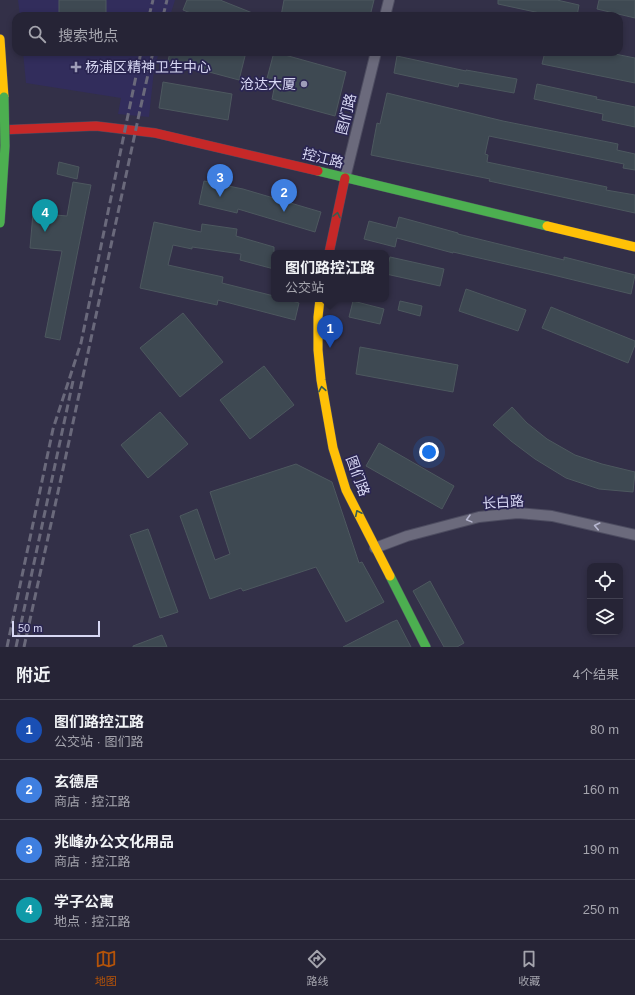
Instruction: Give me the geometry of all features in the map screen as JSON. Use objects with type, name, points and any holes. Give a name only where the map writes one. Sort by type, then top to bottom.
[{"type":"main road","points":[[0,39],[4,97],[5,146],[0,223]]},
{"type":"main road","name":"控江路","points":[[0,130],[96,126],[155,133],[635,246]]},
{"type":"main road","name":"图们路","points":[[330,250],[345,178]]},
{"type":"main road","name":"图们路","points":[[320,302],[318,350],[320,380],[334,448],[346,490],[426,647]]},
{"type":"street","points":[[386,12],[389,0]]},
{"type":"street","name":"图们路","points":[[345,178],[375,56]]},
{"type":"street","name":"长白路","points":[[375,548],[407,536],[478,517],[518,512],[552,516],[635,535]]},
{"type":"shaded area","points":[[18,0],[175,0],[171,12],[20,12]]},
{"type":"shaded area","name":"杨浦区精神卫生中心","points":[[23,56],[158,56],[154,70],[149,117],[118,114],[121,98],[26,83]]},
{"type":"building","points":[[59,0],[106,0],[106,12],[59,12]]},
{"type":"building","points":[[187,0],[220,0],[250,12],[188,12],[183,10]]},
{"type":"building","points":[[284,0],[374,0],[371,12],[282,12]]},
{"type":"building","points":[[498,0],[557,0],[579,5],[578,12],[535,12],[498,4]]},
{"type":"building","points":[[599,0],[635,0],[635,18],[623,15],[623,12],[610,12],[597,9]]},
{"type":"building","points":[[169,56],[245,56],[239,80],[168,61]]},
{"type":"building","name":"沧达大厦","points":[[273,56],[288,56],[346,72],[335,116],[272,99],[274,89],[265,86]]},
{"type":"building","points":[[397,56],[466,71],[517,79],[514,93],[459,83],[458,87],[394,73]]},
{"type":"building","points":[[544,56],[623,56],[635,58],[635,83],[542,64]]},
{"type":"building","points":[[163,82],[232,94],[228,120],[159,108]]},
{"type":"building","points":[[537,84],[635,107],[635,127],[602,120],[603,114],[534,99]]},
{"type":"building","points":[[387,93],[503,121],[618,144],[617,150],[635,154],[635,170],[623,168],[624,164],[489,136],[485,154],[488,155],[487,162],[607,187],[606,190],[635,195],[635,213],[489,181],[490,179],[371,155],[377,123],[380,124]]},
{"type":"building","points":[[59,162],[79,167],[77,179],[57,174]]},
{"type":"building","points":[[204,181],[243,189],[321,212],[315,232],[238,209],[237,213],[199,204]]},
{"type":"building","points":[[73,182],[91,185],[60,340],[45,337],[62,251],[30,248],[33,213],[67,216]]},
{"type":"building","points":[[399,217],[458,234],[564,260],[564,257],[635,275],[631,294],[453,253],[397,238],[395,247],[364,239],[369,221],[396,228]]},
{"type":"building","points":[[154,222],[201,232],[202,224],[237,229],[236,236],[274,247],[274,250],[271,250],[271,268],[240,260],[241,254],[192,247],[192,249],[173,245],[168,265],[223,277],[222,283],[271,295],[271,302],[299,303],[295,320],[218,300],[217,305],[140,288]]},
{"type":"building","points":[[390,257],[444,269],[440,286],[389,275]]},
{"type":"building","points":[[466,289],[526,310],[518,331],[459,311]]},
{"type":"building","points":[[400,301],[422,306],[420,316],[398,310]]},
{"type":"building","points":[[353,302],[384,309],[380,324],[349,317]]},
{"type":"building","points":[[551,307],[635,341],[635,345],[628,363],[542,328]]},
{"type":"building","points":[[183,313],[223,362],[180,397],[140,348]]},
{"type":"building","points":[[360,347],[458,365],[453,392],[356,374]]},
{"type":"building","points":[[264,366],[294,405],[250,439],[220,400]]},
{"type":"building","points":[[512,407],[527,423],[547,439],[575,455],[602,464],[635,472],[633,492],[599,489],[566,478],[535,459],[493,425]]},
{"type":"building","points":[[160,412],[188,444],[148,478],[121,445]]},
{"type":"building","points":[[379,443],[454,486],[442,509],[366,466]]},
{"type":"building","points":[[296,464],[332,482],[359,563],[362,562],[384,602],[346,622],[316,567],[243,591],[241,588],[210,599],[180,516],[197,509],[215,560],[230,554],[210,492]]},
{"type":"building","points":[[148,529],[178,612],[160,618],[130,535]]},
{"type":"building","points":[[430,581],[464,643],[457,647],[444,647],[413,591]]},
{"type":"building","points":[[397,620],[411,647],[343,647],[392,622]]},
{"type":"building","points":[[162,635],[167,647],[133,647],[133,646]]},
{"type":"railway","points":[[150,12],[153,0]]},
{"type":"railway","points":[[164,12],[167,0]]},
{"type":"railway","points":[[7,647],[53,429],[81,343],[140,56]]},
{"type":"railway","points":[[24,647],[152,56]]},
{"type":"railway","points":[[16,647],[73,381]]},
{"type":"traffic: fast","points":[[0,223],[5,146],[4,97]]},
{"type":"traffic: fast","points":[[318,171],[547,226]]},
{"type":"traffic: fast","points":[[390,576],[426,647]]},
{"type":"traffic: slow","points":[[0,39],[4,97]]},
{"type":"traffic: slow","points":[[547,226],[635,247]]},
{"type":"traffic: slow","points":[[320,302],[318,350],[321,380],[333,448],[346,490],[390,576]]},
{"type":"traffic: jam","points":[[0,130],[96,126],[155,133],[318,171]]},
{"type":"traffic: jam","points":[[330,250],[345,178]]},
{"type":"place","name":"杨浦区精神卫生中心","points":[[76,67]]},
{"type":"place","name":"沧达大厦","points":[[304,84]]},
{"type":"place","name":"兆峰办公文化用品","points":[[220,197]]},
{"type":"place","name":"玄德居","points":[[284,212]]},
{"type":"place","name":"学子公寓","points":[[45,232]]},
{"type":"place","name":"图们路控江路","points":[[330,348]]}]
